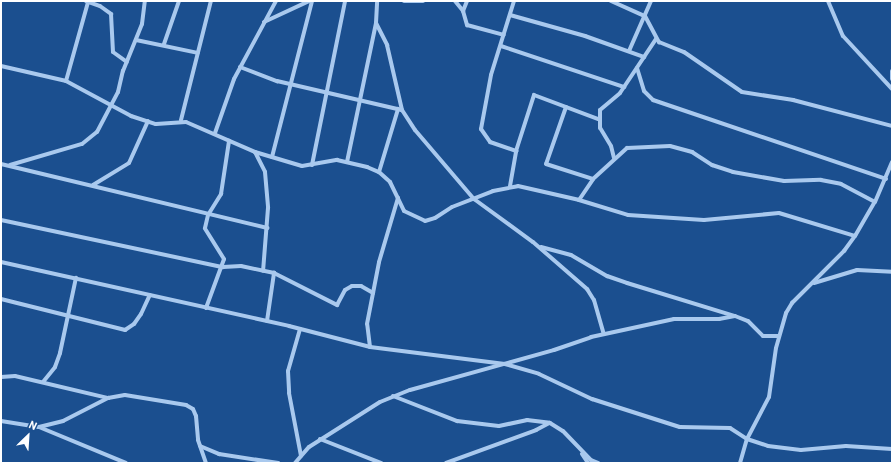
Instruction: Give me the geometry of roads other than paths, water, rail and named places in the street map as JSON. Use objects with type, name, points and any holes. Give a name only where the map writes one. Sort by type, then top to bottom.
[{"type":"street","points":[[66,81],[87,1],[100,6],[111,14],[113,52],[127,62]]},
{"type":"street","points":[[9,165],[89,139],[97,132],[118,92],[146,10],[146,1]]},
{"type":"street","points":[[164,44],[179,1]]},
{"type":"street","points":[[181,120],[211,1]]},
{"type":"street","points":[[215,133],[240,67],[276,1]]},
{"type":"street","points":[[264,22],[311,1]]},
{"type":"street","points":[[272,157],[311,1]]},
{"type":"street","points":[[312,165],[345,1]]},
{"type":"street","points":[[346,162],[376,22],[377,1]]},
{"type":"street","points":[[404,1],[423,1]]},
{"type":"street","points":[[455,1],[463,11],[467,25],[504,35]]},
{"type":"street","points":[[463,11],[467,1]]},
{"type":"street","points":[[514,1],[491,75],[481,129],[490,142],[516,151]]},
{"type":"street","points":[[611,1],[645,16],[656,39],[684,52],[742,92],[793,100],[892,126]]},
{"type":"street","points":[[629,51],[651,1]]},
{"type":"street","points":[[828,1],[843,36],[892,89]]},
{"type":"street","points":[[510,15],[629,51],[644,57]]},
{"type":"street","points":[[376,22],[387,45],[400,110],[415,130],[474,199],[537,245],[587,289],[594,300],[604,334]]},
{"type":"street","points":[[614,158],[598,119],[600,110],[614,99],[624,87],[656,39]]},
{"type":"street","points":[[136,40],[164,44],[198,53]]},
{"type":"street","points":[[500,46],[624,87]]},
{"type":"street","points":[[1,66],[66,81],[111,103],[131,116],[163,124],[181,120],[215,133],[229,141],[255,152],[302,166],[330,160],[346,162],[379,172],[390,182],[404,211],[425,221],[436,218],[452,207],[510,186],[579,200],[628,215],[644,217],[704,220],[779,213],[855,236]]},
{"type":"street","points":[[240,67],[291,84],[400,110]]},
{"type":"street","points":[[636,68],[644,91],[652,100],[886,179]]},
{"type":"street","points":[[892,72],[892,79]]},
{"type":"street","points":[[510,186],[516,151],[534,95],[598,119]]},
{"type":"street","points":[[566,107],[546,164],[592,180]]},
{"type":"street","points":[[379,172],[400,110]]},
{"type":"street","points":[[93,185],[129,163],[148,121]]},
{"type":"street","points":[[206,308],[223,267],[222,251],[205,232],[208,215],[221,194],[229,141]]},
{"type":"street","points":[[579,200],[592,180],[614,158],[630,147],[670,146],[692,152],[712,165],[733,172],[784,181],[821,180],[841,184],[875,202]]},
{"type":"street","points":[[255,152],[265,172],[267,228],[263,271]]},
{"type":"street","points":[[740,463],[747,439],[770,397],[779,336],[792,303],[844,252],[875,202],[892,162]]},
{"type":"street","points":[[1,164],[267,228]]},
{"type":"street","points":[[370,347],[367,324],[383,244],[398,198]]},
{"type":"street","points":[[1,220],[223,267],[274,273],[337,305],[345,290],[352,286],[361,286],[373,293]]},
{"type":"street","points":[[537,245],[548,251],[571,255],[613,278],[736,316],[748,321],[763,336],[779,336]]},
{"type":"street","points":[[1,262],[268,321],[370,347],[504,364],[539,374],[592,399],[680,427],[730,428],[747,439],[768,446],[801,450],[859,446],[892,450]]},
{"type":"street","points":[[812,284],[857,270],[892,272]]},
{"type":"street","points":[[268,321],[274,273]]},
{"type":"street","points":[[43,382],[55,367],[76,278]]},
{"type":"street","points":[[1,299],[68,317],[125,330],[134,324],[142,314],[150,295]]},
{"type":"street","points":[[295,463],[320,439],[380,402],[393,396],[462,374],[504,364],[604,334],[674,319],[720,319],[736,316]]},
{"type":"street","points":[[300,329],[288,371],[289,393],[301,456]]},
{"type":"street","points":[[1,377],[15,376],[108,398]]},
{"type":"street","points":[[39,427],[63,421],[108,398],[125,395],[186,405],[193,409],[196,416],[200,446],[206,463]]},
{"type":"street","points":[[393,396],[457,421],[499,426],[527,420],[550,423],[562,431],[580,450],[598,463]]},
{"type":"street","points":[[1,421],[39,427],[126,463]]},
{"type":"street","points":[[446,463],[536,430],[550,423]]},
{"type":"street","points":[[320,439],[381,463]]},
{"type":"street","points":[[200,446],[219,454],[278,463]]},
{"type":"street","points":[[580,450],[588,463]]}]
